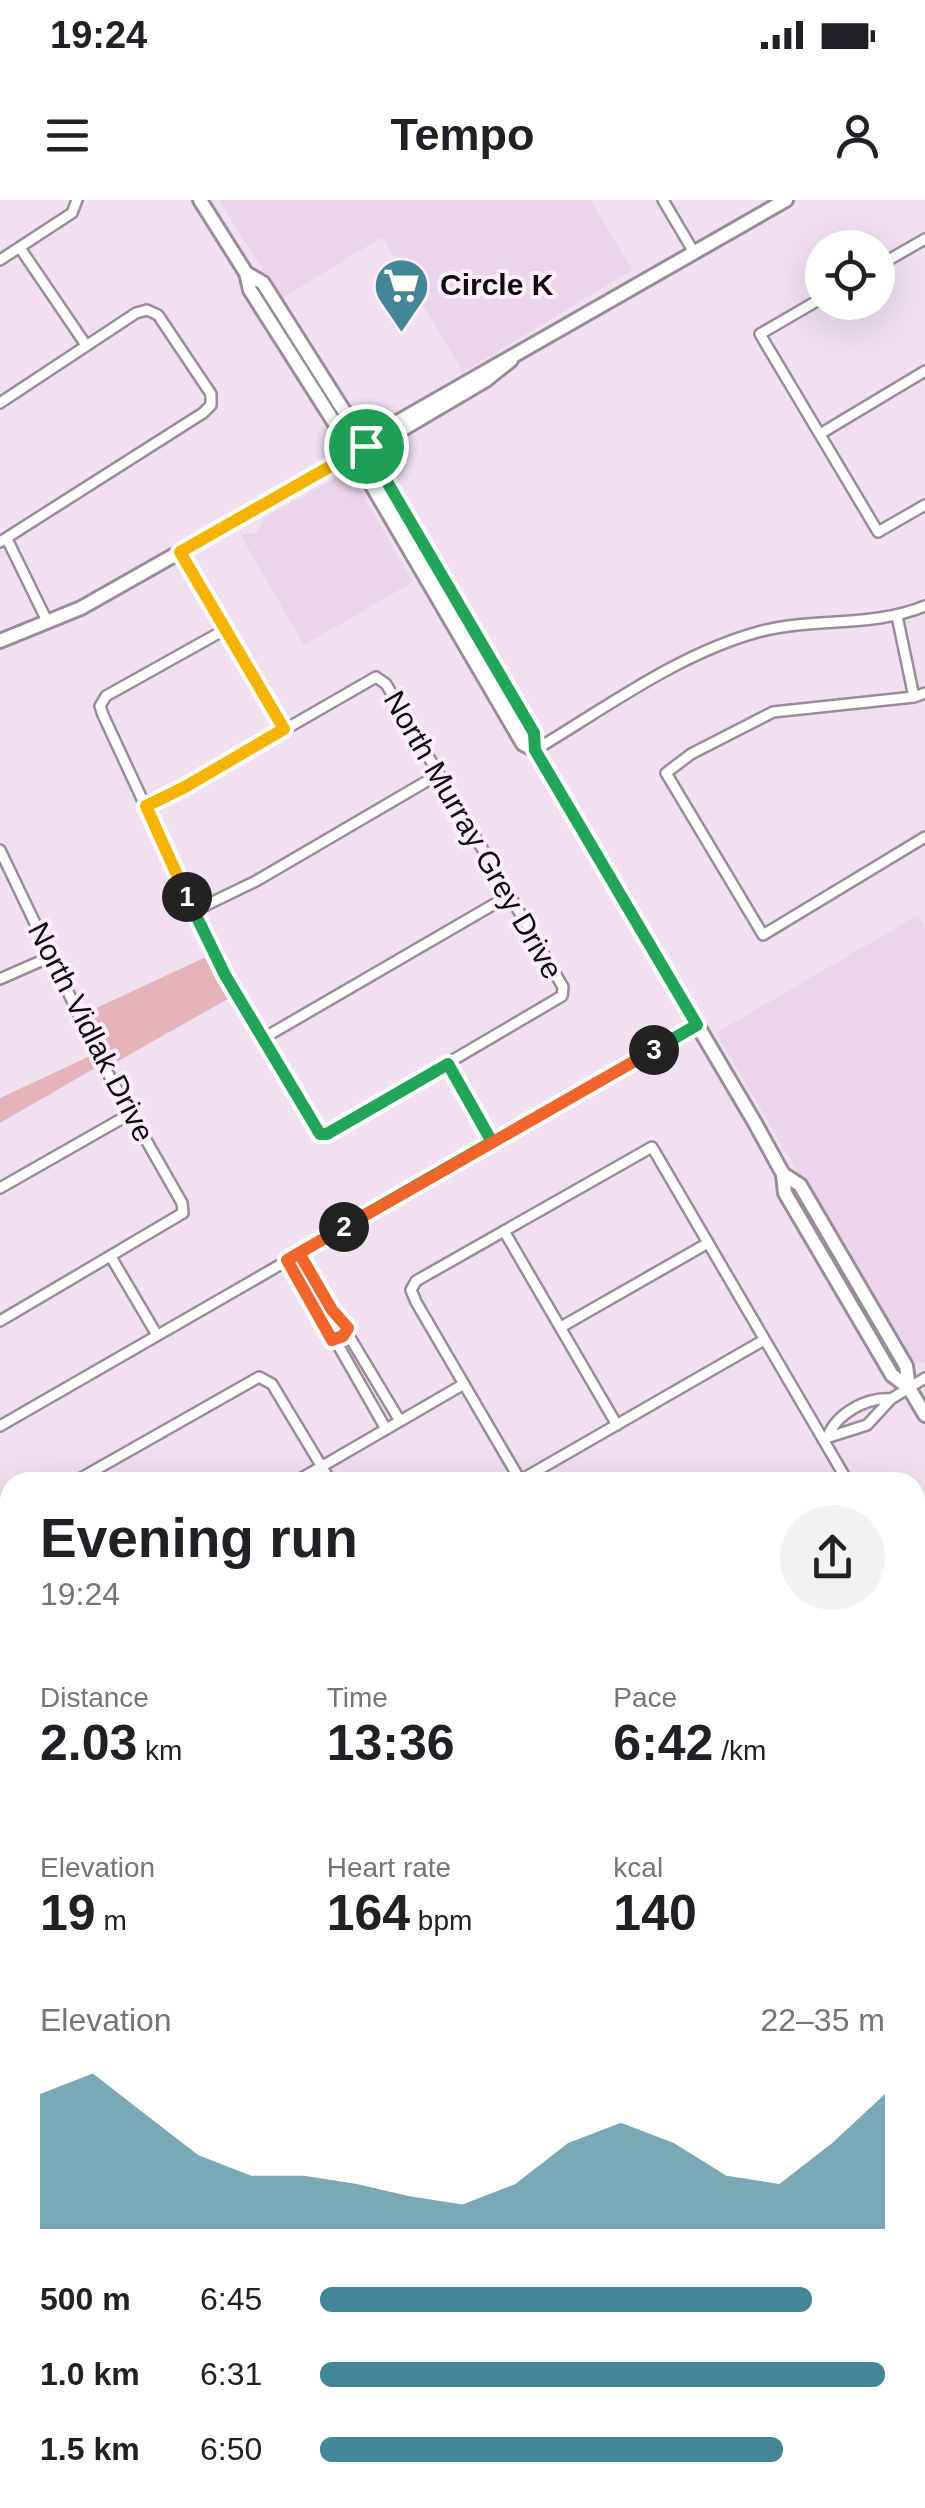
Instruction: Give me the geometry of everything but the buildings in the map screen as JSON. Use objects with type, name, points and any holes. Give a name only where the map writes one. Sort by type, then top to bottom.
[{"type":"main road","points":[[200,200],[246,273],[263,283],[523,744],[535,750]]},
{"type":"main road","points":[[0,640],[48,623],[360,450],[380,443],[486,380],[511,360],[786,200]]},
{"type":"main road","points":[[360,450],[410,518],[534,733],[535,750],[783,1174],[785,1192],[892,1376],[909,1388],[925,1415]]},
{"type":"street","points":[[662,200],[694,254]]},
{"type":"street","points":[[0,260],[72,213],[78,202]]},
{"type":"street","points":[[895,256],[925,239]]},
{"type":"street","points":[[20,248],[86,345]]},
{"type":"street","points":[[805,308],[760,334],[878,532],[925,505]]},
{"type":"street","points":[[0,402],[136,312],[147,310],[158,314],[211,394],[211,405],[4,541],[48,623]]},
{"type":"street","points":[[820,434],[925,371]]},
{"type":"street","points":[[146,806],[284,729],[180,552]]},
{"type":"street","points":[[535,750],[716,645],[764,630],[897,616],[925,606]]},
{"type":"street","points":[[897,616],[914,697]]},
{"type":"street","points":[[226,629],[106,696],[100,706],[194,912],[262,1039],[320,1134],[327,1134],[448,1064],[492,1142]]},
{"type":"street","name":"North Murray Grey Drive","points":[[284,729],[376,678],[386,684],[563,987],[562,996],[448,1064]]},
{"type":"street","points":[[925,693],[773,712],[691,754],[666,773],[762,935],[925,838]]},
{"type":"street","points":[[194,912],[256,881],[439,774]]},
{"type":"street","name":"North Vidlak Drive","points":[[0,850],[130,1114],[182,1203],[183,1214],[111,1256]]},
{"type":"street","points":[[262,1039],[510,894]]},
{"type":"street","points":[[0,980],[50,957]]},
{"type":"street","points":[[0,1426],[697,1025]]},
{"type":"street","points":[[0,1188],[130,1114]]},
{"type":"street","points":[[513,1472],[411,1290],[416,1282],[652,1146],[843,1472]]},
{"type":"street","points":[[504,1231],[617,1424]]},
{"type":"street","points":[[561,1327],[708,1243]]},
{"type":"street","points":[[299,1253],[332,1310],[348,1328],[349,1336],[400,1421]]},
{"type":"street","points":[[0,1321],[111,1256],[157,1335]]},
{"type":"street","points":[[287,1260],[386,1429]]},
{"type":"street","points":[[332,1340],[343,1336],[348,1328]]},
{"type":"street","points":[[534,1472],[764,1340]]},
{"type":"street","points":[[91,1472],[259,1376],[272,1384],[325,1472]]},
{"type":"street","points":[[825,1438],[867,1425],[890,1399],[925,1378]]},
{"type":"street","points":[[313,1472],[464,1384]]},
{"type":"street","points":[[825,1438],[832,1425],[856,1406],[879,1398],[890,1399]]},
{"type":"street","points":[[850,1412],[858,1427]]},
{"type":"shaded area","points":[[219,200],[591,200],[632,270],[463,372],[382,237],[281,299]]},
{"type":"shaded area","points":[[345,473],[351,475],[413,582],[304,645],[241,536],[255,534],[266,517]]},
{"type":"shaded area","points":[[918,915],[925,927],[925,1362],[920,1363],[909,1359],[878,1299],[835,1235],[716,1033]]},
{"type":"shaded area","points":[[208,956],[231,997],[113,1064],[88,1012]]},
{"type":"shaded area","points":[[90,1056],[95,1068],[0,1123],[0,1098]]},
{"type":"place","name":"Circle K","points":[[401,334]]},
{"type":"route","points":[[366,446],[180,552],[284,729],[146,806],[216,958],[320,1134],[327,1134],[448,1064],[492,1142],[299,1253],[287,1260],[332,1340],[340,1339],[348,1328],[332,1310],[299,1253],[697,1025],[535,750],[534,733],[366,446]]}]
